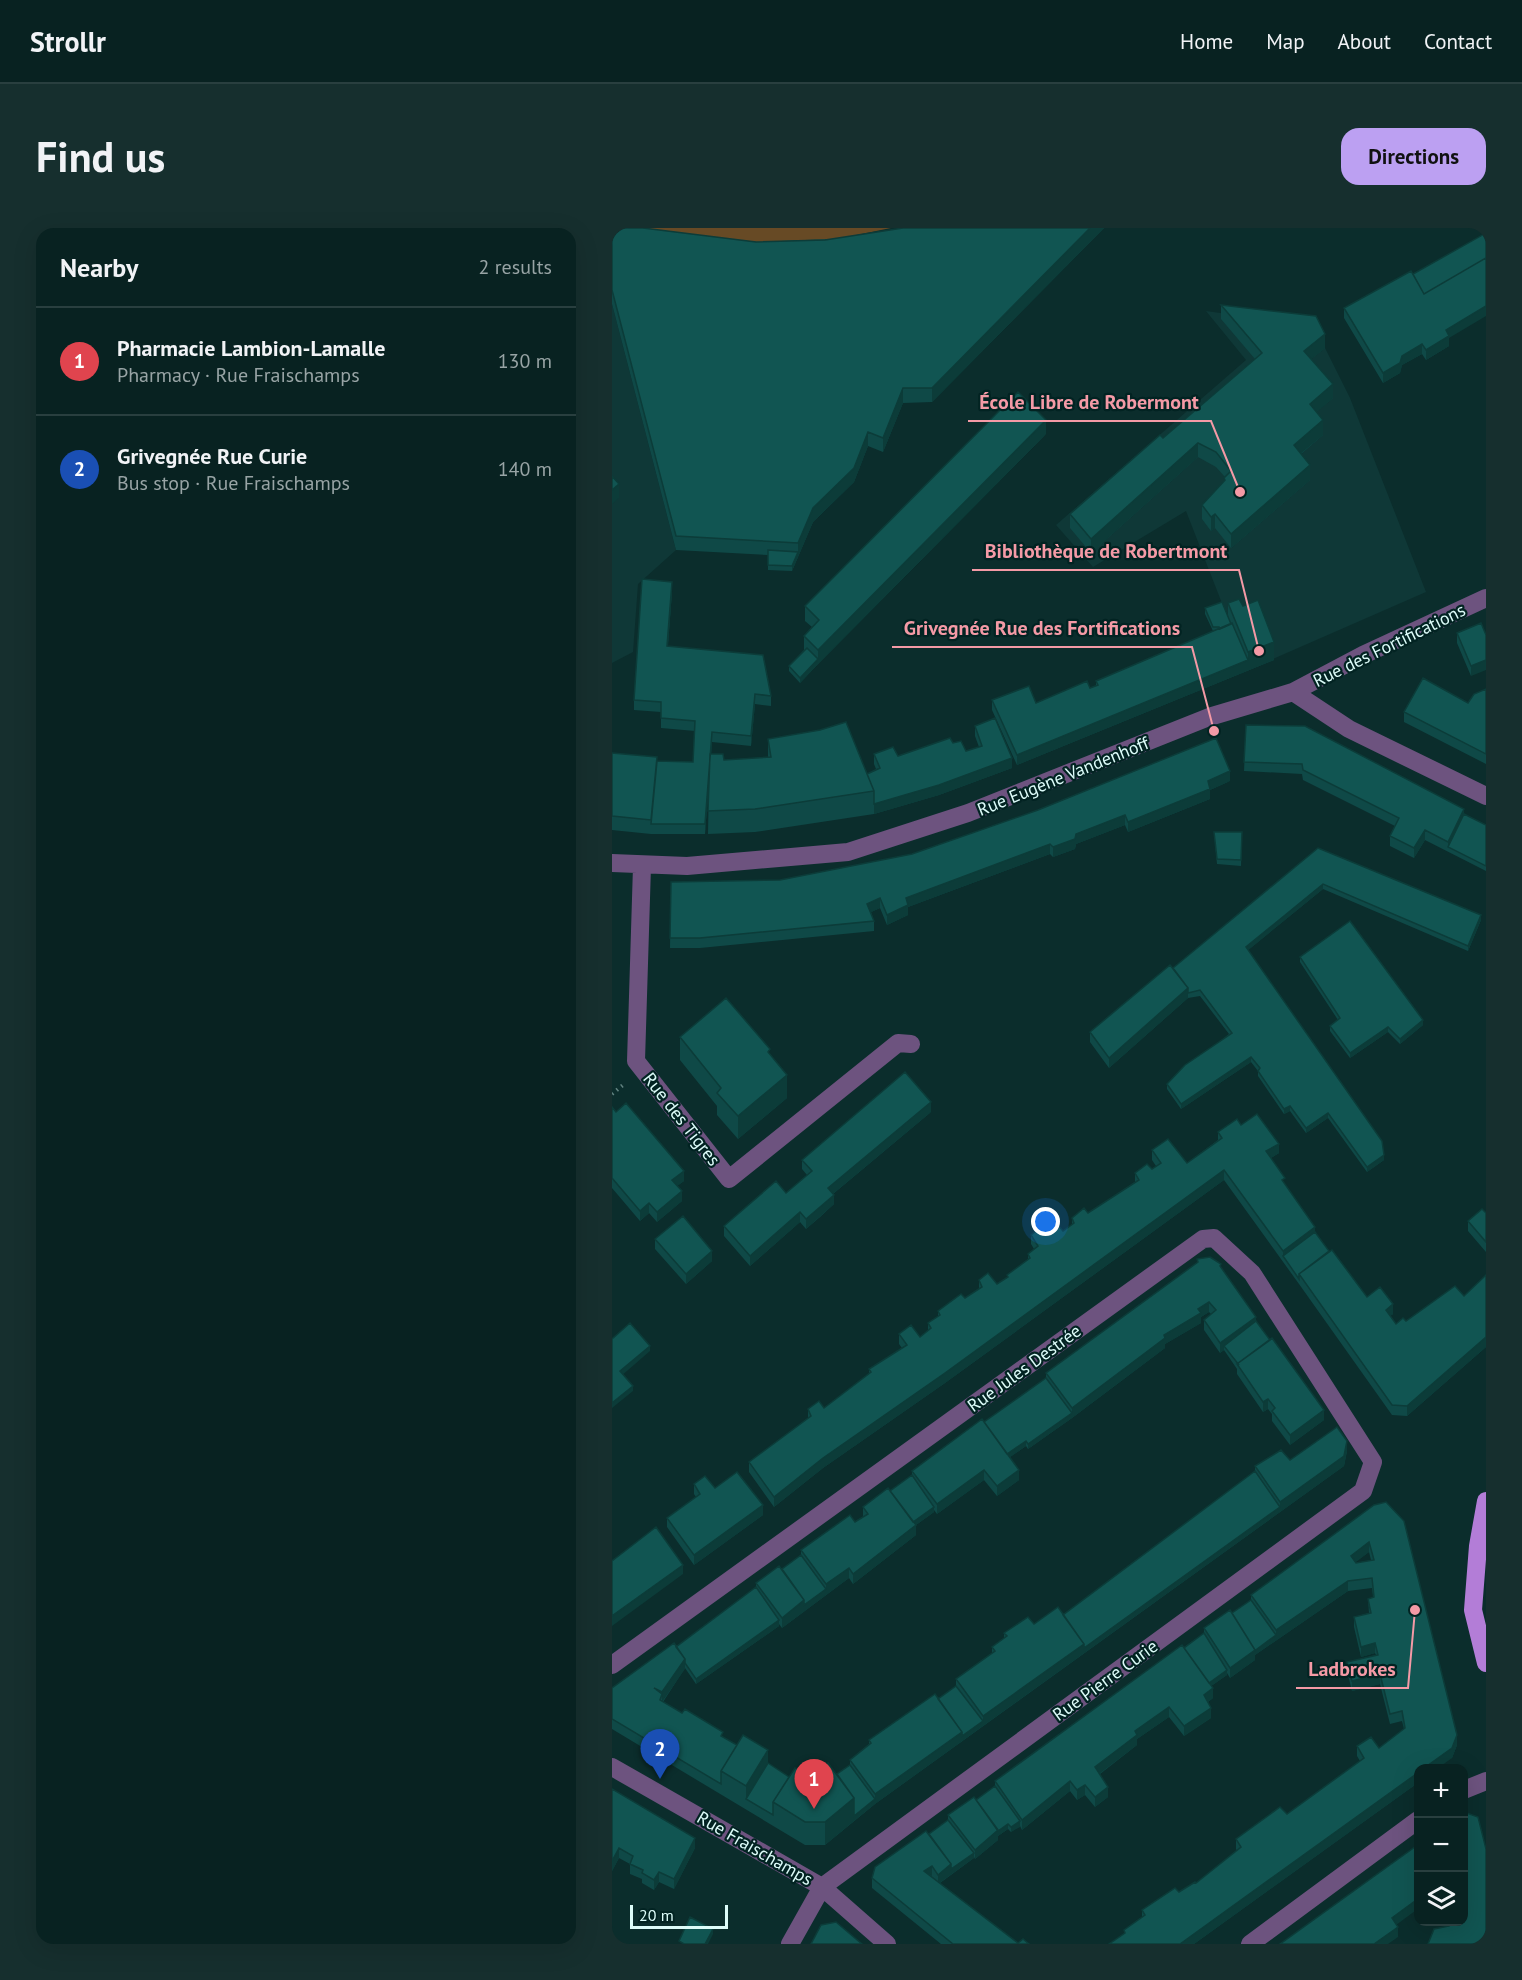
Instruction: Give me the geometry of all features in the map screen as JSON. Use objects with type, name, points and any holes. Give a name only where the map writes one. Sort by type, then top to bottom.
[{"type":"main road","points":[[1486,1501],[1478,1546],[1473,1610],[1486,1663]]},
{"type":"street","name":"Rue des Fortifications","points":[[1293,692],[1363,655],[1486,598]]},
{"type":"street","points":[[1293,692],[1349,729],[1486,796]]},
{"type":"street","name":"Rue Eugène Vandenhoff","points":[[612,863],[687,866],[848,852],[968,813],[1209,717],[1293,692]]},
{"type":"street","name":"Rue des Tigres","points":[[642,866],[636,1061],[729,1179],[898,1043],[911,1044]]},
{"type":"street","name":"Rue Jules Destrée","points":[[612,1665],[1203,1239],[1214,1239],[1252,1273],[1373,1462]]},
{"type":"street","name":"Rue Pierre Curie","points":[[822,1887],[1363,1491],[1373,1462]]},
{"type":"street","name":"Rue Fraischamps","points":[[612,1767],[822,1887],[887,1944]]},
{"type":"street","points":[[1468,1788],[1486,1781]]},
{"type":"street","points":[[1250,1944],[1414,1824]]},
{"type":"street","points":[[790,1944],[822,1887]]},
{"type":"shaded area","points":[[642,228],[891,228],[822,242],[745,244]]},
{"type":"shaded area","points":[[612,304],[676,550],[638,584],[633,652],[612,663]]},
{"type":"shaded area","points":[[1206,311],[1314,326],[1350,398],[1426,592],[1248,670],[1186,511],[1093,567],[1056,525],[1246,360]]},
{"type":"building","points":[[612,228],[643,228],[756,242],[825,240],[903,228],[1090,228],[932,388],[903,388],[883,438],[868,432],[854,468],[813,508],[798,543],[676,536],[612,290]]},
{"type":"building","points":[[1486,233],[1486,258],[1424,294],[1413,274]]},
{"type":"building","points":[[1486,258],[1486,306],[1446,330],[1449,336],[1426,350],[1422,344],[1402,356],[1400,363],[1383,373],[1344,308],[1411,271],[1424,294]]},
{"type":"building","points":[[1221,305],[1316,316],[1325,334],[1304,351],[1333,384],[1310,404],[1323,420],[1294,445],[1310,465],[1231,534],[1215,514],[1211,517],[1202,505],[1231,471],[1216,452],[1198,443],[1091,539],[1070,514],[1160,435],[1163,438],[1262,353]]},
{"type":"building","points":[[1018,392],[1046,420],[818,650],[804,636],[819,620],[805,606]]},
{"type":"building","points":[[612,476],[619,484],[612,490]]},
{"type":"building","points":[[768,550],[798,552],[792,566],[768,565]]},
{"type":"building","points":[[642,579],[672,582],[667,646],[763,655],[771,696],[755,694],[751,736],[712,732],[705,824],[651,824],[657,761],[693,762],[695,721],[661,718],[661,702],[634,700]]},
{"type":"building","points":[[1239,599],[1243,606],[1258,600],[1274,642],[1248,652],[1228,603]]},
{"type":"building","points":[[1222,602],[1231,624],[1220,629],[1213,627],[1205,608]]},
{"type":"building","points":[[1232,623],[1248,660],[1017,755],[992,700],[1029,686],[1036,703],[1087,681],[1090,688],[1098,685],[1096,681]]},
{"type":"building","points":[[1481,623],[1486,635],[1486,660],[1471,666],[1457,633]]},
{"type":"building","points":[[807,648],[818,659],[800,678],[789,666]]},
{"type":"building","points":[[1423,678],[1468,703],[1474,694],[1486,689],[1486,754],[1404,712]]},
{"type":"building","points":[[995,718],[1012,758],[939,785],[874,804],[874,791],[867,774],[880,768],[874,754],[893,747],[898,756],[950,738],[953,743],[961,741],[966,751],[982,746],[975,726]]},
{"type":"building","points":[[846,722],[874,791],[755,809],[708,811],[710,754],[723,754],[724,760],[771,757],[768,739],[820,730]]},
{"type":"building","points":[[1246,725],[1305,726],[1464,809],[1448,842],[1425,830],[1414,848],[1390,836],[1399,818],[1303,770],[1302,764],[1244,762]]},
{"type":"building","points":[[1216,738],[1230,771],[1208,781],[1210,789],[1128,822],[1125,815],[1076,834],[1075,839],[1053,847],[1050,844],[906,898],[908,905],[887,915],[880,898],[867,904],[874,921],[700,938],[670,938],[671,882],[780,880],[912,854],[1038,810]]},
{"type":"building","points":[[612,753],[657,757],[651,820],[612,816]]},
{"type":"building","points":[[1464,814],[1486,825],[1486,866],[1448,847]]},
{"type":"building","points":[[1214,832],[1242,832],[1241,860],[1217,859]]},
{"type":"building","points":[[1318,848],[1481,915],[1468,946],[1323,884],[1246,947],[1382,1141],[1384,1155],[1367,1167],[1328,1113],[1306,1128],[1290,1106],[1284,1109],[1251,1057],[1181,1104],[1167,1084],[1185,1065],[1232,1033],[1200,990],[1188,993],[1188,988],[1173,968]]},
{"type":"building","points":[[1350,921],[1423,1020],[1400,1039],[1388,1027],[1350,1053],[1330,1026],[1340,1018],[1300,957]]},
{"type":"building","points":[[1170,965],[1188,988],[1109,1058],[1090,1032]]},
{"type":"building","points":[[726,998],[770,1049],[768,1052],[787,1075],[738,1116],[717,1093],[721,1088],[680,1037]]},
{"type":"building","points":[[905,1072],[931,1102],[828,1188],[834,1195],[806,1219],[800,1212],[750,1256],[724,1226],[776,1181],[786,1193],[812,1171],[802,1160]]},
{"type":"building","points":[[626,1103],[684,1171],[672,1180],[682,1191],[657,1212],[649,1203],[640,1211],[612,1178],[612,1107],[616,1112]]},
{"type":"building","points":[[1257,1114],[1279,1144],[1266,1151],[1285,1178],[1282,1180],[1315,1227],[1283,1251],[1224,1170],[945,1373],[823,1458],[774,1497],[749,1462],[811,1416],[808,1409],[819,1401],[824,1408],[871,1372],[869,1369],[907,1345],[899,1334],[911,1325],[920,1337],[931,1328],[928,1323],[940,1315],[938,1311],[961,1294],[965,1298],[982,1287],[979,1280],[988,1273],[997,1284],[1008,1277],[1007,1275],[1030,1258],[1028,1254],[1038,1246],[1031,1235],[1042,1226],[1046,1231],[1056,1223],[1063,1231],[1074,1223],[1072,1218],[1084,1208],[1088,1213],[1139,1180],[1135,1173],[1147,1164],[1152,1169],[1161,1163],[1152,1150],[1168,1139],[1187,1163],[1222,1138],[1218,1132],[1237,1119],[1241,1125]]},
{"type":"building","points":[[1482,1209],[1486,1213],[1486,1242],[1468,1221]]},
{"type":"building","points":[[683,1216],[712,1251],[686,1274],[655,1239]]},
{"type":"building","points":[[1315,1232],[1329,1251],[1299,1274],[1299,1279],[1283,1256]]},
{"type":"building","points":[[1332,1250],[1367,1297],[1380,1287],[1393,1304],[1386,1310],[1396,1324],[1403,1318],[1406,1321],[1455,1286],[1464,1296],[1486,1275],[1486,1337],[1407,1406],[1392,1405],[1299,1274]]},
{"type":"building","points":[[1210,1257],[1221,1264],[1220,1266],[1256,1317],[1220,1343],[1204,1320],[1216,1310],[1209,1302],[1198,1309],[1201,1313],[1164,1335],[1165,1338],[1072,1408],[1046,1373],[1198,1262],[1197,1259]]},
{"type":"building","points":[[1256,1321],[1270,1340],[1238,1363],[1224,1346]]},
{"type":"building","points":[[630,1323],[650,1346],[620,1371],[633,1386],[612,1403],[612,1339]]},
{"type":"building","points":[[1272,1338],[1324,1410],[1290,1435],[1272,1411],[1275,1408],[1268,1399],[1263,1402],[1237,1364]]},
{"type":"building","points":[[1046,1378],[1072,1413],[1028,1444],[1026,1441],[1007,1454],[984,1422]]},
{"type":"building","points":[[982,1419],[1019,1470],[997,1486],[984,1470],[937,1504],[912,1471]]},
{"type":"building","points":[[1337,1427],[1347,1441],[1344,1456],[1280,1502],[1255,1466],[1281,1450],[1290,1460]]},
{"type":"building","points":[[1255,1471],[1280,1507],[1084,1648],[1084,1644],[1063,1615]]},
{"type":"building","points":[[737,1472],[763,1505],[694,1555],[667,1518],[700,1494],[694,1484],[705,1476],[715,1488]]},
{"type":"building","points":[[912,1475],[934,1507],[913,1522],[890,1491]]},
{"type":"building","points":[[888,1488],[916,1525],[853,1574],[849,1568],[826,1584],[801,1550],[850,1515],[855,1522],[868,1514],[863,1507]]},
{"type":"building","points":[[1386,1502],[1404,1521],[1457,1735],[1452,1748],[1430,1764],[1414,1764],[1414,1776],[1180,1944],[1109,1944],[1145,1915],[1142,1910],[1175,1888],[1179,1892],[1196,1883],[1241,1847],[1236,1839],[1280,1807],[1287,1814],[1364,1758],[1357,1746],[1371,1737],[1379,1748],[1405,1728],[1402,1711],[1390,1714],[1380,1674],[1352,1681],[1347,1662],[1378,1655],[1375,1643],[1361,1647],[1354,1617],[1371,1613],[1368,1599],[1374,1597],[1372,1578],[1348,1581],[1276,1630],[1251,1595],[1374,1505]],"holes":[[[1369,1542],[1374,1560],[1356,1563],[1351,1556]]]},
{"type":"building","points":[[656,1527],[683,1565],[612,1616],[612,1561]]},
{"type":"building","points":[[801,1555],[826,1589],[804,1605],[804,1600],[782,1569]]},
{"type":"building","points":[[779,1566],[804,1600],[782,1618],[756,1583]]},
{"type":"building","points":[[756,1587],[779,1620],[696,1679],[676,1647]]},
{"type":"building","points":[[1251,1600],[1276,1635],[1253,1652],[1255,1650],[1232,1613]]},
{"type":"building","points":[[1058,1607],[1084,1644],[983,1716],[956,1679],[995,1651],[992,1647],[1007,1636],[1004,1633],[1028,1617],[1034,1624]]},
{"type":"building","points":[[1230,1610],[1255,1650],[1230,1668],[1204,1628]]},
{"type":"building","points":[[1204,1633],[1227,1670],[1209,1683],[1184,1648]]},
{"type":"building","points":[[674,1643],[685,1659],[662,1692],[654,1688],[662,1694],[660,1700],[682,1713],[685,1709],[723,1732],[721,1736],[737,1745],[721,1771],[721,1784],[612,1719],[612,1688]]},
{"type":"building","points":[[1182,1645],[1213,1688],[1204,1695],[1211,1708],[1184,1726],[1169,1707],[1135,1731],[1137,1735],[1095,1767],[1108,1787],[1095,1797],[1085,1785],[1077,1790],[1070,1781],[1022,1820],[995,1781]]},
{"type":"building","points":[[956,1686],[983,1721],[962,1736],[962,1732],[938,1699]]},
{"type":"building","points":[[935,1694],[962,1732],[875,1794],[850,1760],[871,1743],[869,1740]]},
{"type":"building","points":[[743,1735],[768,1750],[746,1786],[721,1771]]},
{"type":"building","points":[[768,1763],[789,1777],[773,1802],[773,1815],[746,1799]]},
{"type":"building","points":[[828,1763],[854,1798],[825,1822],[805,1822],[773,1802],[795,1768],[811,1774]]},
{"type":"building","points":[[850,1765],[875,1799],[854,1816],[854,1798],[837,1774]]},
{"type":"building","points":[[995,1786],[1020,1821],[1011,1827],[1008,1824],[998,1831],[976,1800]]},
{"type":"building","points":[[612,1789],[695,1838],[674,1879],[659,1872],[654,1880],[642,1873],[643,1870],[630,1864],[633,1856],[619,1848],[612,1861]]},
{"type":"building","points":[[974,1797],[998,1830],[975,1850],[948,1815]]},
{"type":"building","points":[[1468,1813],[1478,1817],[1486,1849],[1486,1944],[1428,1944],[1434,1929],[1468,1926]]},
{"type":"building","points":[[948,1820],[974,1853],[951,1869],[951,1864],[929,1834]]},
{"type":"building","points":[[926,1831],[951,1864],[938,1875],[932,1866],[924,1871],[1018,1943],[1023,1939],[1029,1944],[953,1944],[872,1878],[875,1867]]},
{"type":"building","points":[[1414,1848],[1414,1902],[1392,1918],[1398,1927],[1374,1944],[1280,1944]]},
{"type":"building","points":[[690,1917],[713,1929],[705,1944],[684,1944],[679,1941]]},
{"type":"building","points":[[836,1922],[862,1944],[811,1944],[821,1925]]},
{"type":"place","name":"École Libre de Robermont","points":[[1240,492]]},
{"type":"place","name":"Bibliothèque de Robertmont","points":[[1259,651]]},
{"type":"place","name":"Grivegnée Rue des Fortifications","points":[[1214,731]]},
{"type":"place","name":"Ladbrokes","points":[[1415,1610]]},
{"type":"place","name":"Grivegnée Rue Curie","points":[[660,1779]]},
{"type":"place","name":"Pharmacie Lambion-Lamalle","points":[[814,1809]]}]
